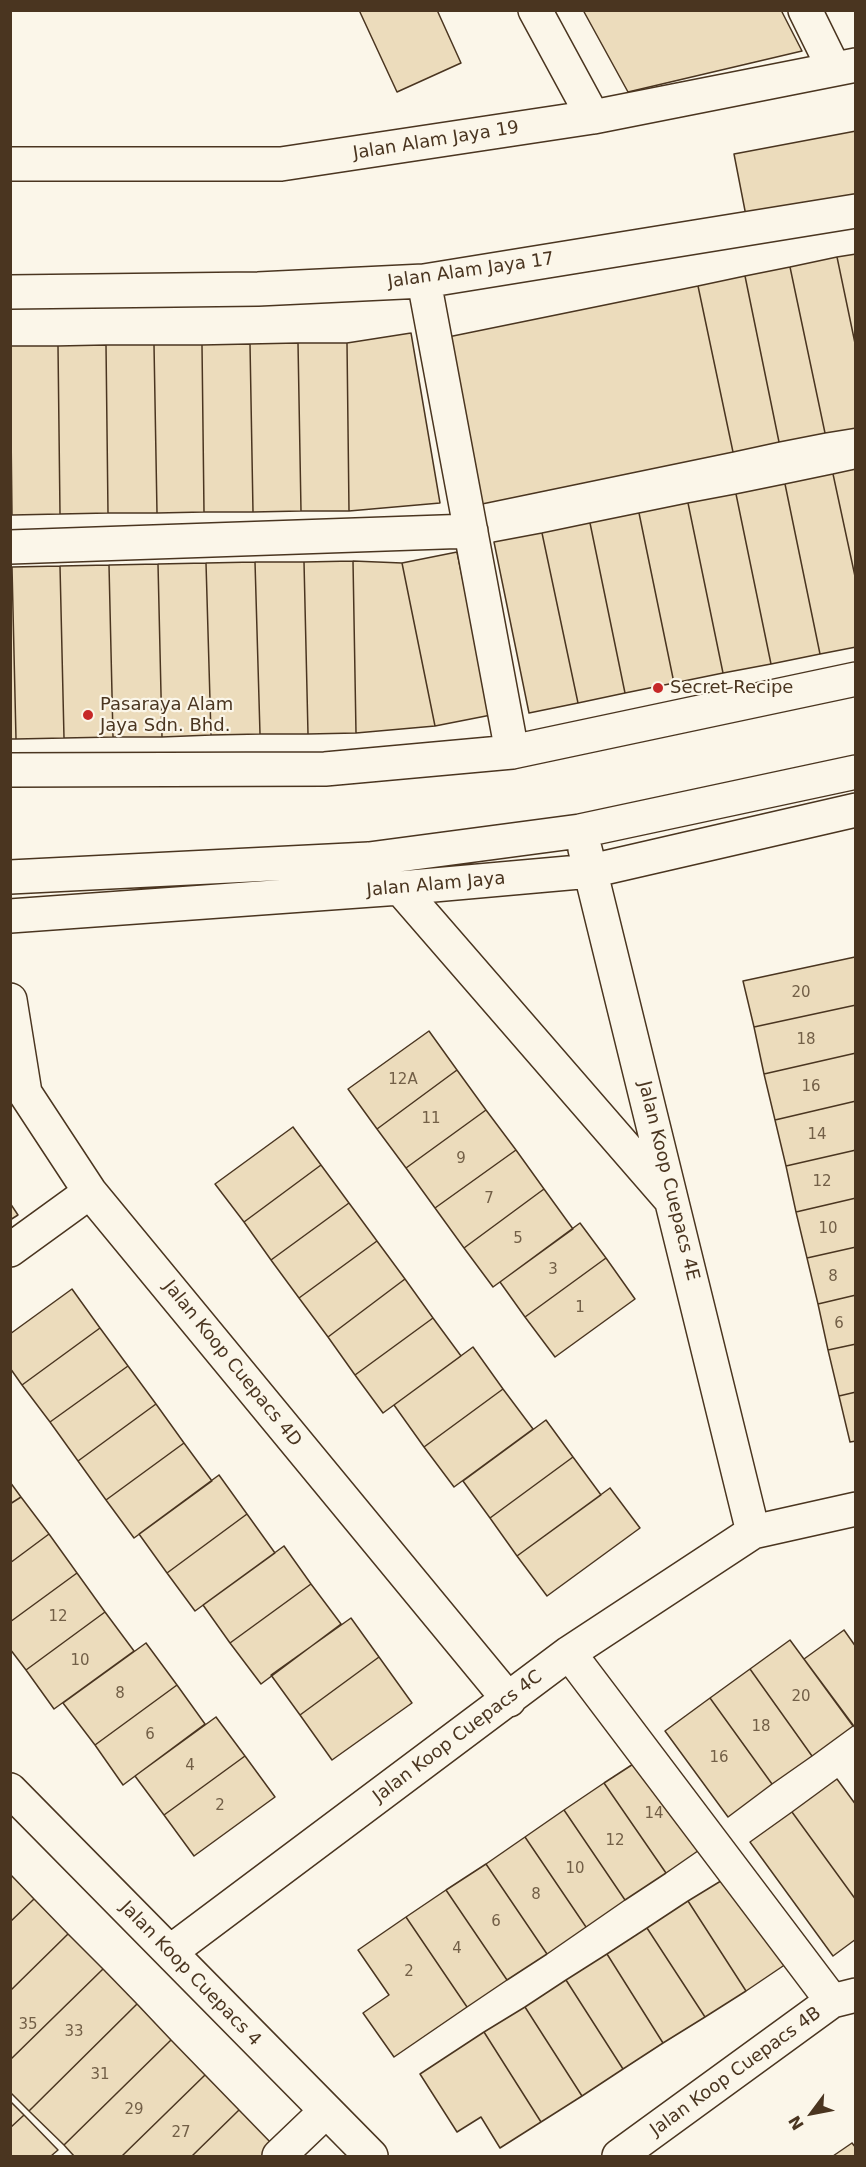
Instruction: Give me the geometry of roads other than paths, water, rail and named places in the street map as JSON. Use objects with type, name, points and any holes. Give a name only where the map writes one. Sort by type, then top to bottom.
[{"type":"street","points":[[536,10],[593,117]]},
{"type":"street","points":[[804,10],[845,67]]},
{"type":"street","name":"Jalan Alam Jaya 19","points":[[10,164],[281,164],[593,117],[845,67]]},
{"type":"street","name":"Jalan Alam Jaya 17","points":[[10,292],[258,290],[423,281],[855,211]]},
{"type":"street","points":[[423,281],[512,752]]},
{"type":"street","points":[[10,547],[471,531]]},
{"type":"street","points":[[10,770],[325,769],[512,752],[855,679]]},
{"type":"street","name":"Jalan Alam Jaya","points":[[10,877],[369,859],[580,831],[855,772]]},
{"type":"street","name":"Jalan Alam Jaya","points":[[10,916],[400,888],[591,871],[855,810]]},
{"type":"street","name":"Jalan Koop Cuepacs 4E","points":[[580,831],[753,1532]]},
{"type":"street","points":[[400,888],[673,1202]]},
{"type":"street","name":"Jalan Koop Cuepacs 4D","points":[[10,1000],[24,1093],[90,1192],[508,1700]]},
{"type":"street","points":[[10,1250],[90,1192]]},
{"type":"street","points":[[753,1532],[855,1509]]},
{"type":"street","name":"Jalan Koop Cuepacs 4C","points":[[170,1952],[569,1653],[753,1532]]},
{"type":"street","points":[[569,1653],[844,1998]]},
{"type":"street","name":"Jalan Koop Cuepacs 4","points":[[10,1790],[371,2157]]},
{"type":"street","name":"Jalan Koop Cuepacs 4B","points":[[619,2157],[844,1998]]},
{"type":"street","points":[[279,2157],[325,2112]]},
{"type":"place","name":"Secret Recipe","points":[[658,688]]},
{"type":"place","name":"Pasaraya Alam Jaya Sdn. Bhd.","points":[[88,715]]}]
